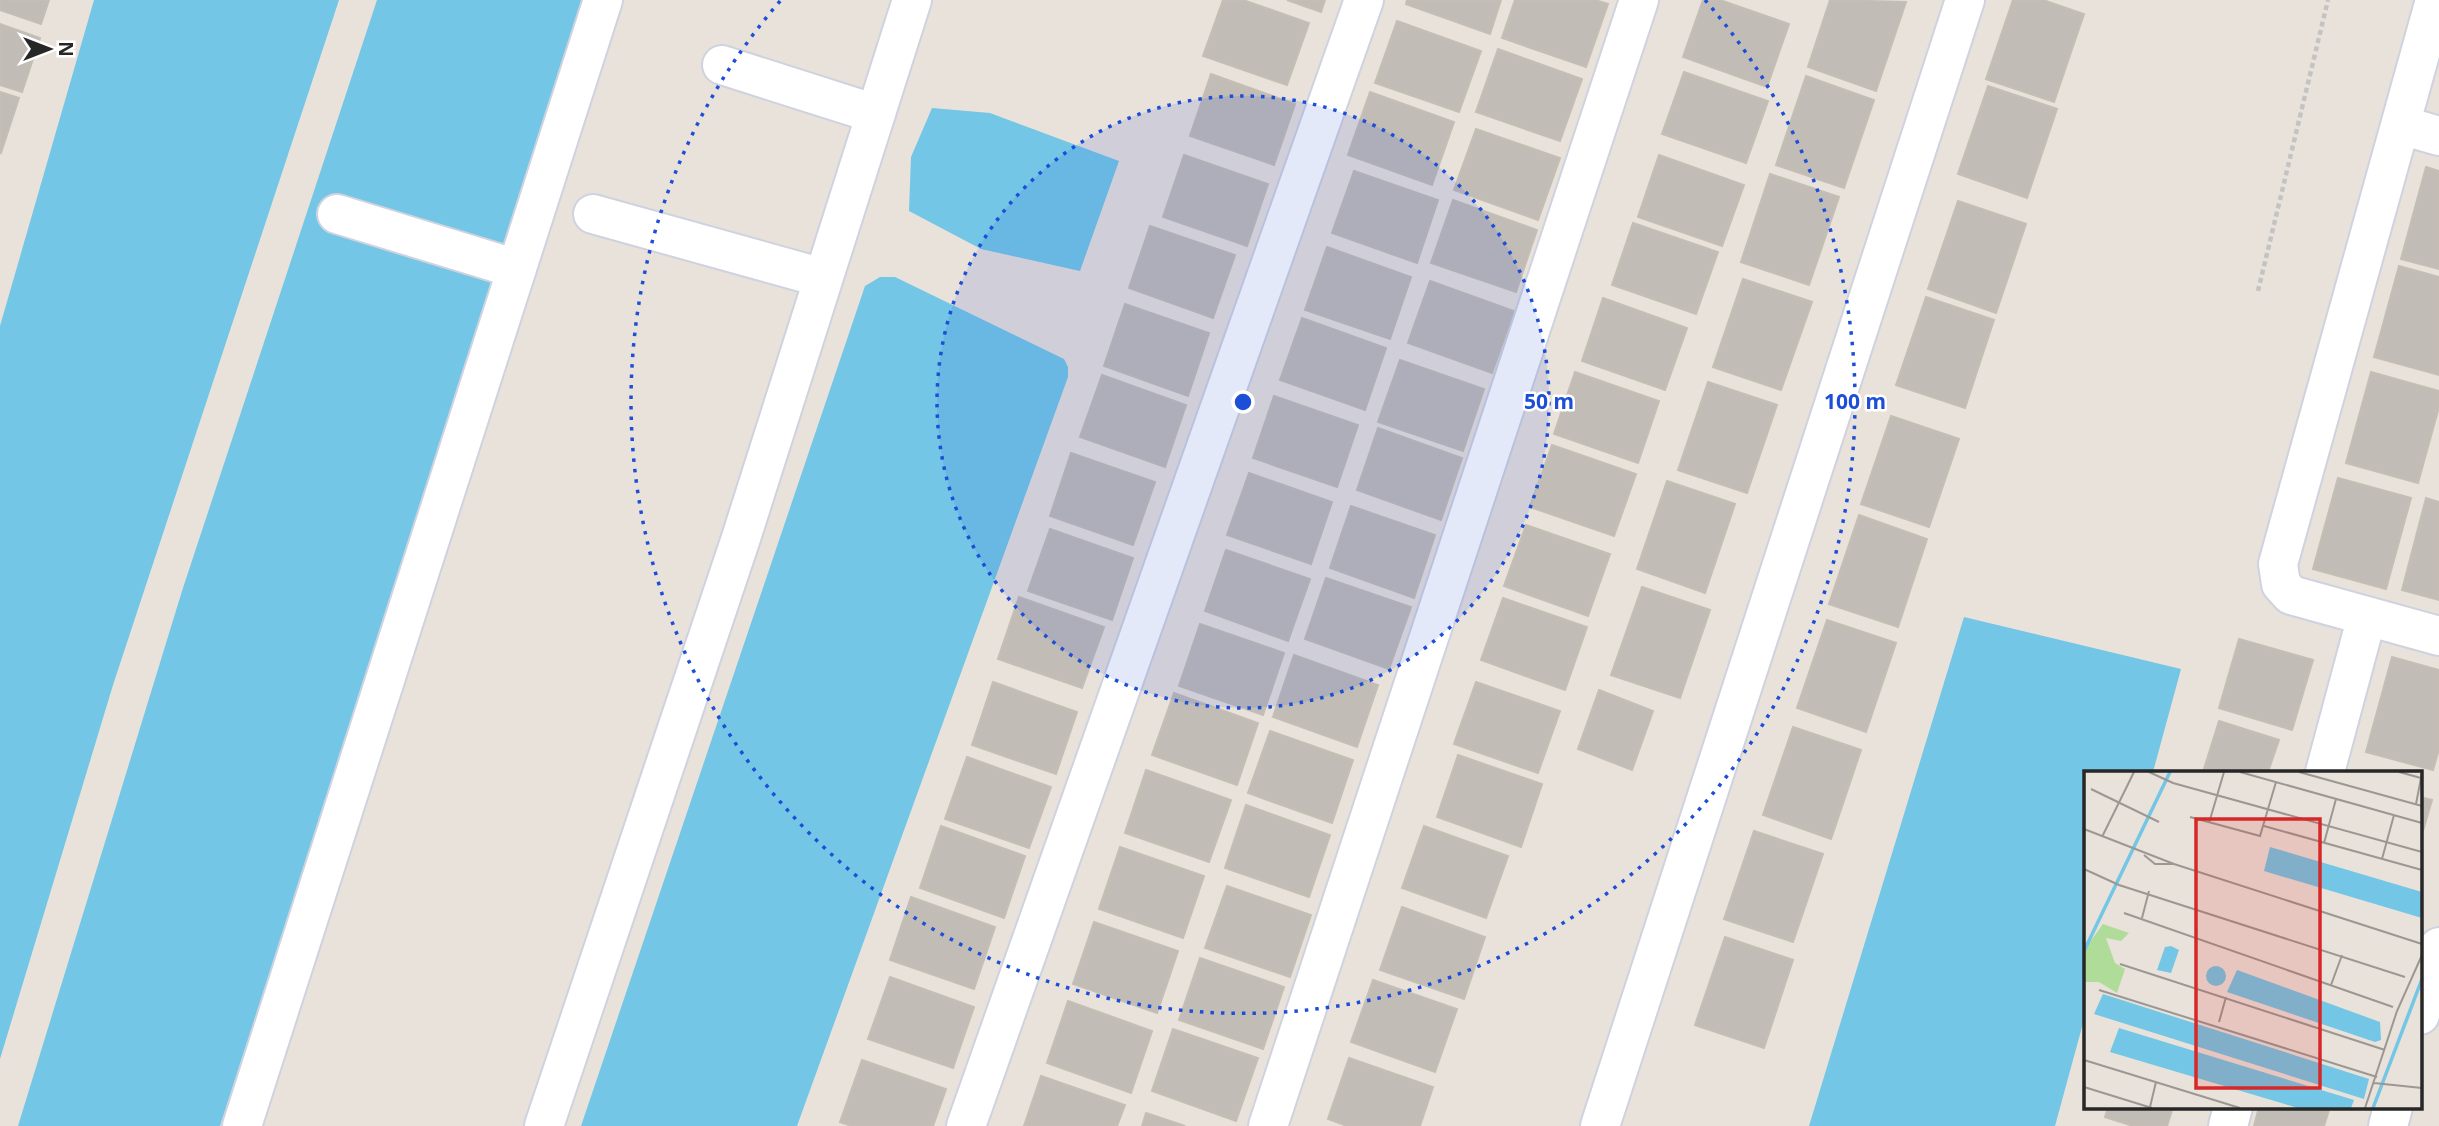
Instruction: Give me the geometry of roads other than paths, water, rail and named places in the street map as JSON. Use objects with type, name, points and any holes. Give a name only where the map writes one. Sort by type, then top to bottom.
[{"type":"street","points":[[242,1126],[603,0]]},
{"type":"street","points":[[544,1126],[741,538],[912,0]]},
{"type":"street","points":[[966,1126],[1364,0]]},
{"type":"street","points":[[1268,1126],[1639,0]]},
{"type":"street","points":[[1600,1126],[1965,0]]},
{"type":"street","points":[[2435,0],[2278,565],[2281,584],[2291,595],[2439,636]]},
{"type":"street","points":[[722,65],[876,114]]},
{"type":"street","points":[[2401,125],[2439,136]]},
{"type":"street","points":[[337,214],[517,269]]},
{"type":"street","points":[[593,214],[823,278]]},
{"type":"street","points":[[2325,771],[2367,616]]},
{"type":"street","points":[[2422,1007],[2439,947]]},
{"type":"street","points":[[2228,1126],[2233,1108]]},
{"type":"street","points":[[2388,1126],[2393,1108]]},
{"type":"water","points":[[94,0],[339,0],[113,685],[0,1059],[0,326]]},
{"type":"water","points":[[377,0],[587,0],[220,1126],[18,1126],[182,591]]},
{"type":"water","points":[[932,108],[990,113],[1119,161],[1080,271],[981,249],[909,211],[911,157]]},
{"type":"water","points":[[880,277],[895,277],[1064,359],[1068,367],[1068,377],[797,1126],[581,1126],[865,286]]},
{"type":"water","points":[[1964,617],[2181,669],[2153,771],[2084,771],[2084,1020],[2055,1126],[1809,1126]]}]
